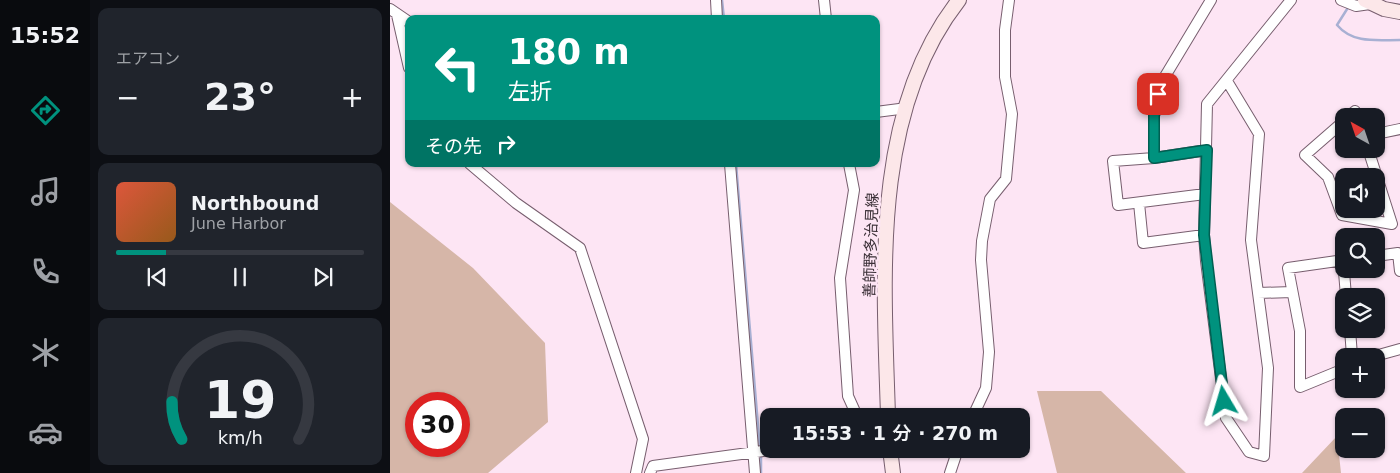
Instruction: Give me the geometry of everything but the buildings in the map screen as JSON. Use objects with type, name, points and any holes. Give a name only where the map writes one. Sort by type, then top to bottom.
[{"type":"main road","name":"善師野多治見線","points":[[888,408],[885,220],[893,160],[922,60],[940,25],[959,0]]},
{"type":"main road","points":[[1364,3],[1400,12]]},
{"type":"main road","points":[[891,458],[893,473]]},
{"type":"street","points":[[716,0],[718,15]]},
{"type":"street","points":[[824,0],[826,15]]},
{"type":"street","points":[[977,408],[986,388],[989,352],[981,260],[982,241],[990,199],[1006,179],[1012,114],[1005,77],[1005,30],[1009,0]]},
{"type":"street","points":[[1154,158],[1154,116],[1161,83],[1211,0]]},
{"type":"street","points":[[1227,81],[1259,134],[1251,240],[1268,368],[1264,456],[1249,452],[1226,418],[1204,235],[1207,104],[1291,0]]},
{"type":"street","points":[[1343,1],[1364,3]]},
{"type":"street","points":[[394,12],[405,19]]},
{"type":"street","points":[[394,12],[405,53]]},
{"type":"street","points":[[880,111],[907,108]]},
{"type":"street","points":[[1335,129],[1304,155],[1328,177],[1342,215],[1392,224],[1371,158]]},
{"type":"street","points":[[1385,132],[1400,129]]},
{"type":"street","points":[[1205,194],[1118,206],[1113,161],[1154,158],[1207,150]]},
{"type":"street","points":[[474,167],[516,203],[580,248],[643,439],[636,473]]},
{"type":"street","points":[[730,167],[755,452],[755,473]]},
{"type":"street","points":[[850,167],[854,190],[840,278],[848,396],[853,408]]},
{"type":"street","points":[[1138,204],[1143,244],[1204,235]]},
{"type":"street","points":[[1385,255],[1398,253],[1400,271]]},
{"type":"street","points":[[1335,261],[1288,268],[1300,331],[1300,387],[1335,373]]},
{"type":"street","points":[[1258,293],[1292,292]]},
{"type":"street","points":[[1385,353],[1400,349]]},
{"type":"street","points":[[650,473],[653,466],[760,451]]},
{"type":"street","points":[[950,473],[955,458]]},
{"type":"shaded area","points":[[390,202],[473,268],[545,343],[548,422],[488,473],[390,473]]},
{"type":"shaded area","points":[[1037,391],[1101,391],[1186,473],[1057,473]]},
{"type":"shaded area","points":[[1335,438],[1335,458],[1339,458],[1341,473],[1302,473]]},
{"type":"waterway","points":[[722,0],[724,15]]},
{"type":"waterway","points":[[1349,6],[1337,25],[1343,31],[1366,40],[1400,40]]},
{"type":"waterway","points":[[736,167],[760,449]]},
{"type":"waterway","points":[[761,458],[761,473]]},
{"type":"route","points":[[1158,94],[1154,116],[1154,158],[1207,150],[1204,235],[1224,401]]}]
